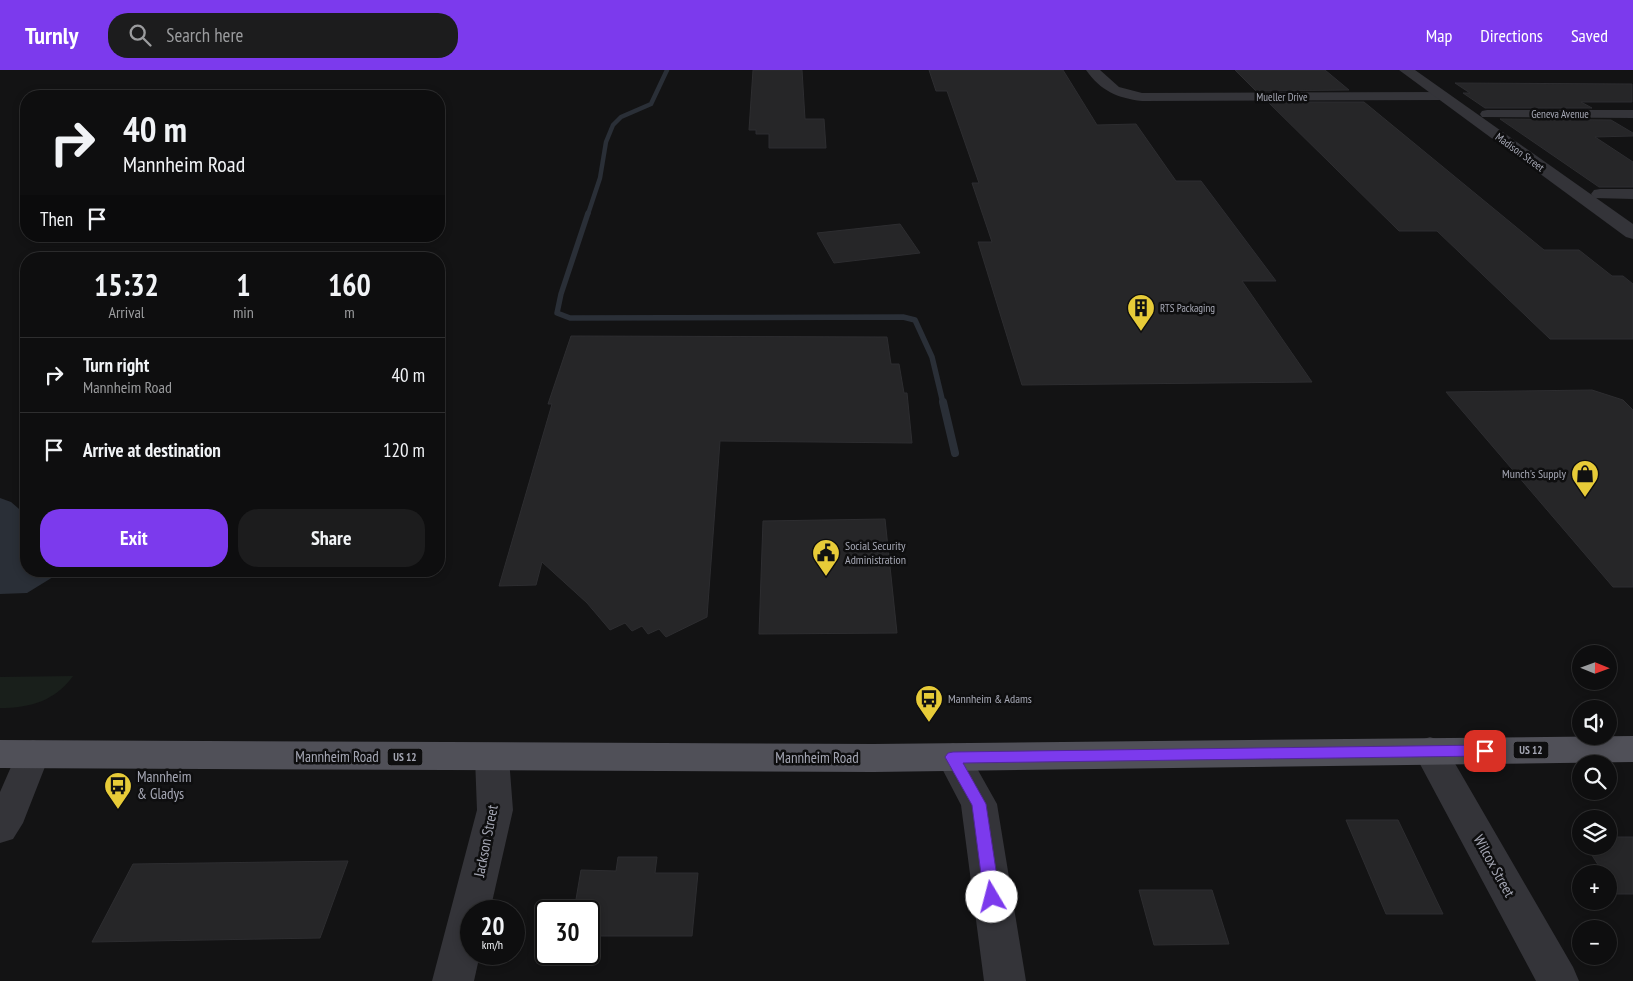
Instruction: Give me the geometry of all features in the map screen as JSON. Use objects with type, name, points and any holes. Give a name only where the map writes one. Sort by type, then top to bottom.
[{"type":"main road","name":"Mannheim Road","points":[[17,754],[492,758],[953,757],[1633,749]]},
{"type":"street","name":"Mueller Drive","points":[[1093,70],[1106,87],[1122,94],[1152,97],[1442,96]]},
{"type":"street","name":"Madison Street","points":[[1406,70],[1633,233]]},
{"type":"street","name":"Geneva Avenue","points":[[1487,114],[1633,114]]},
{"type":"street","points":[[1600,194],[1633,194]]},
{"type":"street","name":"Wilcox Street","points":[[1430,751],[1558,981]]},
{"type":"street","points":[[0,828],[10,812],[17,754]]},
{"type":"street","points":[[953,757],[979,804],[1005,981]]},
{"type":"street","name":"Jackson Street","points":[[453,981],[495,810],[492,758]]},
{"type":"shaded area","points":[[0,498],[11,502],[20,510],[20,577],[53,577],[27,593],[0,594]]},
{"type":"shaded area","points":[[73,676],[58,692],[41,701],[22,707],[0,708],[0,677]]},
{"type":"building","points":[[753,70],[802,70],[805,119],[824,119],[826,148],[769,148],[769,134],[756,134],[756,130],[749,130]]},
{"type":"building","name":"RTS Packaging","points":[[929,70],[1063,70],[1097,125],[1136,124],[1176,181],[1201,181],[1276,281],[1242,281],[1312,382],[1022,385],[978,242],[992,242],[972,183],[979,183],[947,91],[936,91]]},
{"type":"building","points":[[1235,70],[1325,70],[1349,90],[1256,91]]},
{"type":"building","points":[[1455,83],[1632,84],[1632,102],[1581,102],[1592,108],[1485,108],[1463,93],[1470,93]]},
{"type":"building","points":[[1268,102],[1364,102],[1544,250],[1579,250],[1612,276],[1623,276],[1633,284],[1633,339],[1550,339],[1437,231],[1399,231]]},
{"type":"building","points":[[1500,119],[1611,120],[1633,133],[1633,136],[1595,137],[1633,162],[1633,187],[1599,187]]},
{"type":"building","points":[[900,224],[920,253],[834,263],[817,233]]},
{"type":"building","points":[[571,336],[887,337],[891,364],[899,364],[904,393],[907,393],[912,443],[720,441],[707,617],[666,637],[659,629],[648,634],[642,626],[632,631],[625,623],[610,630],[587,603],[542,562],[536,585],[499,586],[552,404],[548,404]]},
{"type":"building","name":"Munch's Supply","points":[[1592,390],[1623,400],[1633,410],[1633,587],[1613,587],[1446,392]]},
{"type":"building","name":"Social Security Administration","points":[[885,519],[897,633],[759,634],[763,521]]},
{"type":"building","points":[[1346,820],[1398,820],[1443,914],[1386,914]]},
{"type":"building","points":[[1617,837],[1633,837],[1633,894],[1617,894],[1617,865],[1598,865],[1592,855],[1617,855]]},
{"type":"building","points":[[618,857],[657,857],[655,873],[698,873],[692,936],[600,936],[600,900],[576,900],[581,870],[616,871]]},
{"type":"building","points":[[348,861],[320,938],[92,942],[133,864]]},
{"type":"building","points":[[1139,890],[1212,890],[1229,944],[1154,945]]},
{"type":"waterway","points":[[588,214],[600,178],[606,142],[613,125],[621,117],[651,104],[667,70]]},
{"type":"waterway","points":[[588,213],[561,294],[557,313],[570,318],[903,317],[915,320],[932,357],[943,403]]},
{"type":"waterway","points":[[943,402],[955,453]]},
{"type":"place","name":"RTS Packaging","points":[[1141,332]]},
{"type":"place","name":"Munch's Supply","points":[[1585,498]]},
{"type":"place","name":"Social Security Administration","points":[[826,577]]},
{"type":"place","name":"Mannheim & Adams","points":[[929,723]]},
{"type":"place","name":"Mannheim & Gladys","points":[[118,810]]},
{"type":"route","points":[[992,897],[979,804],[953,757],[1485,751]]}]
